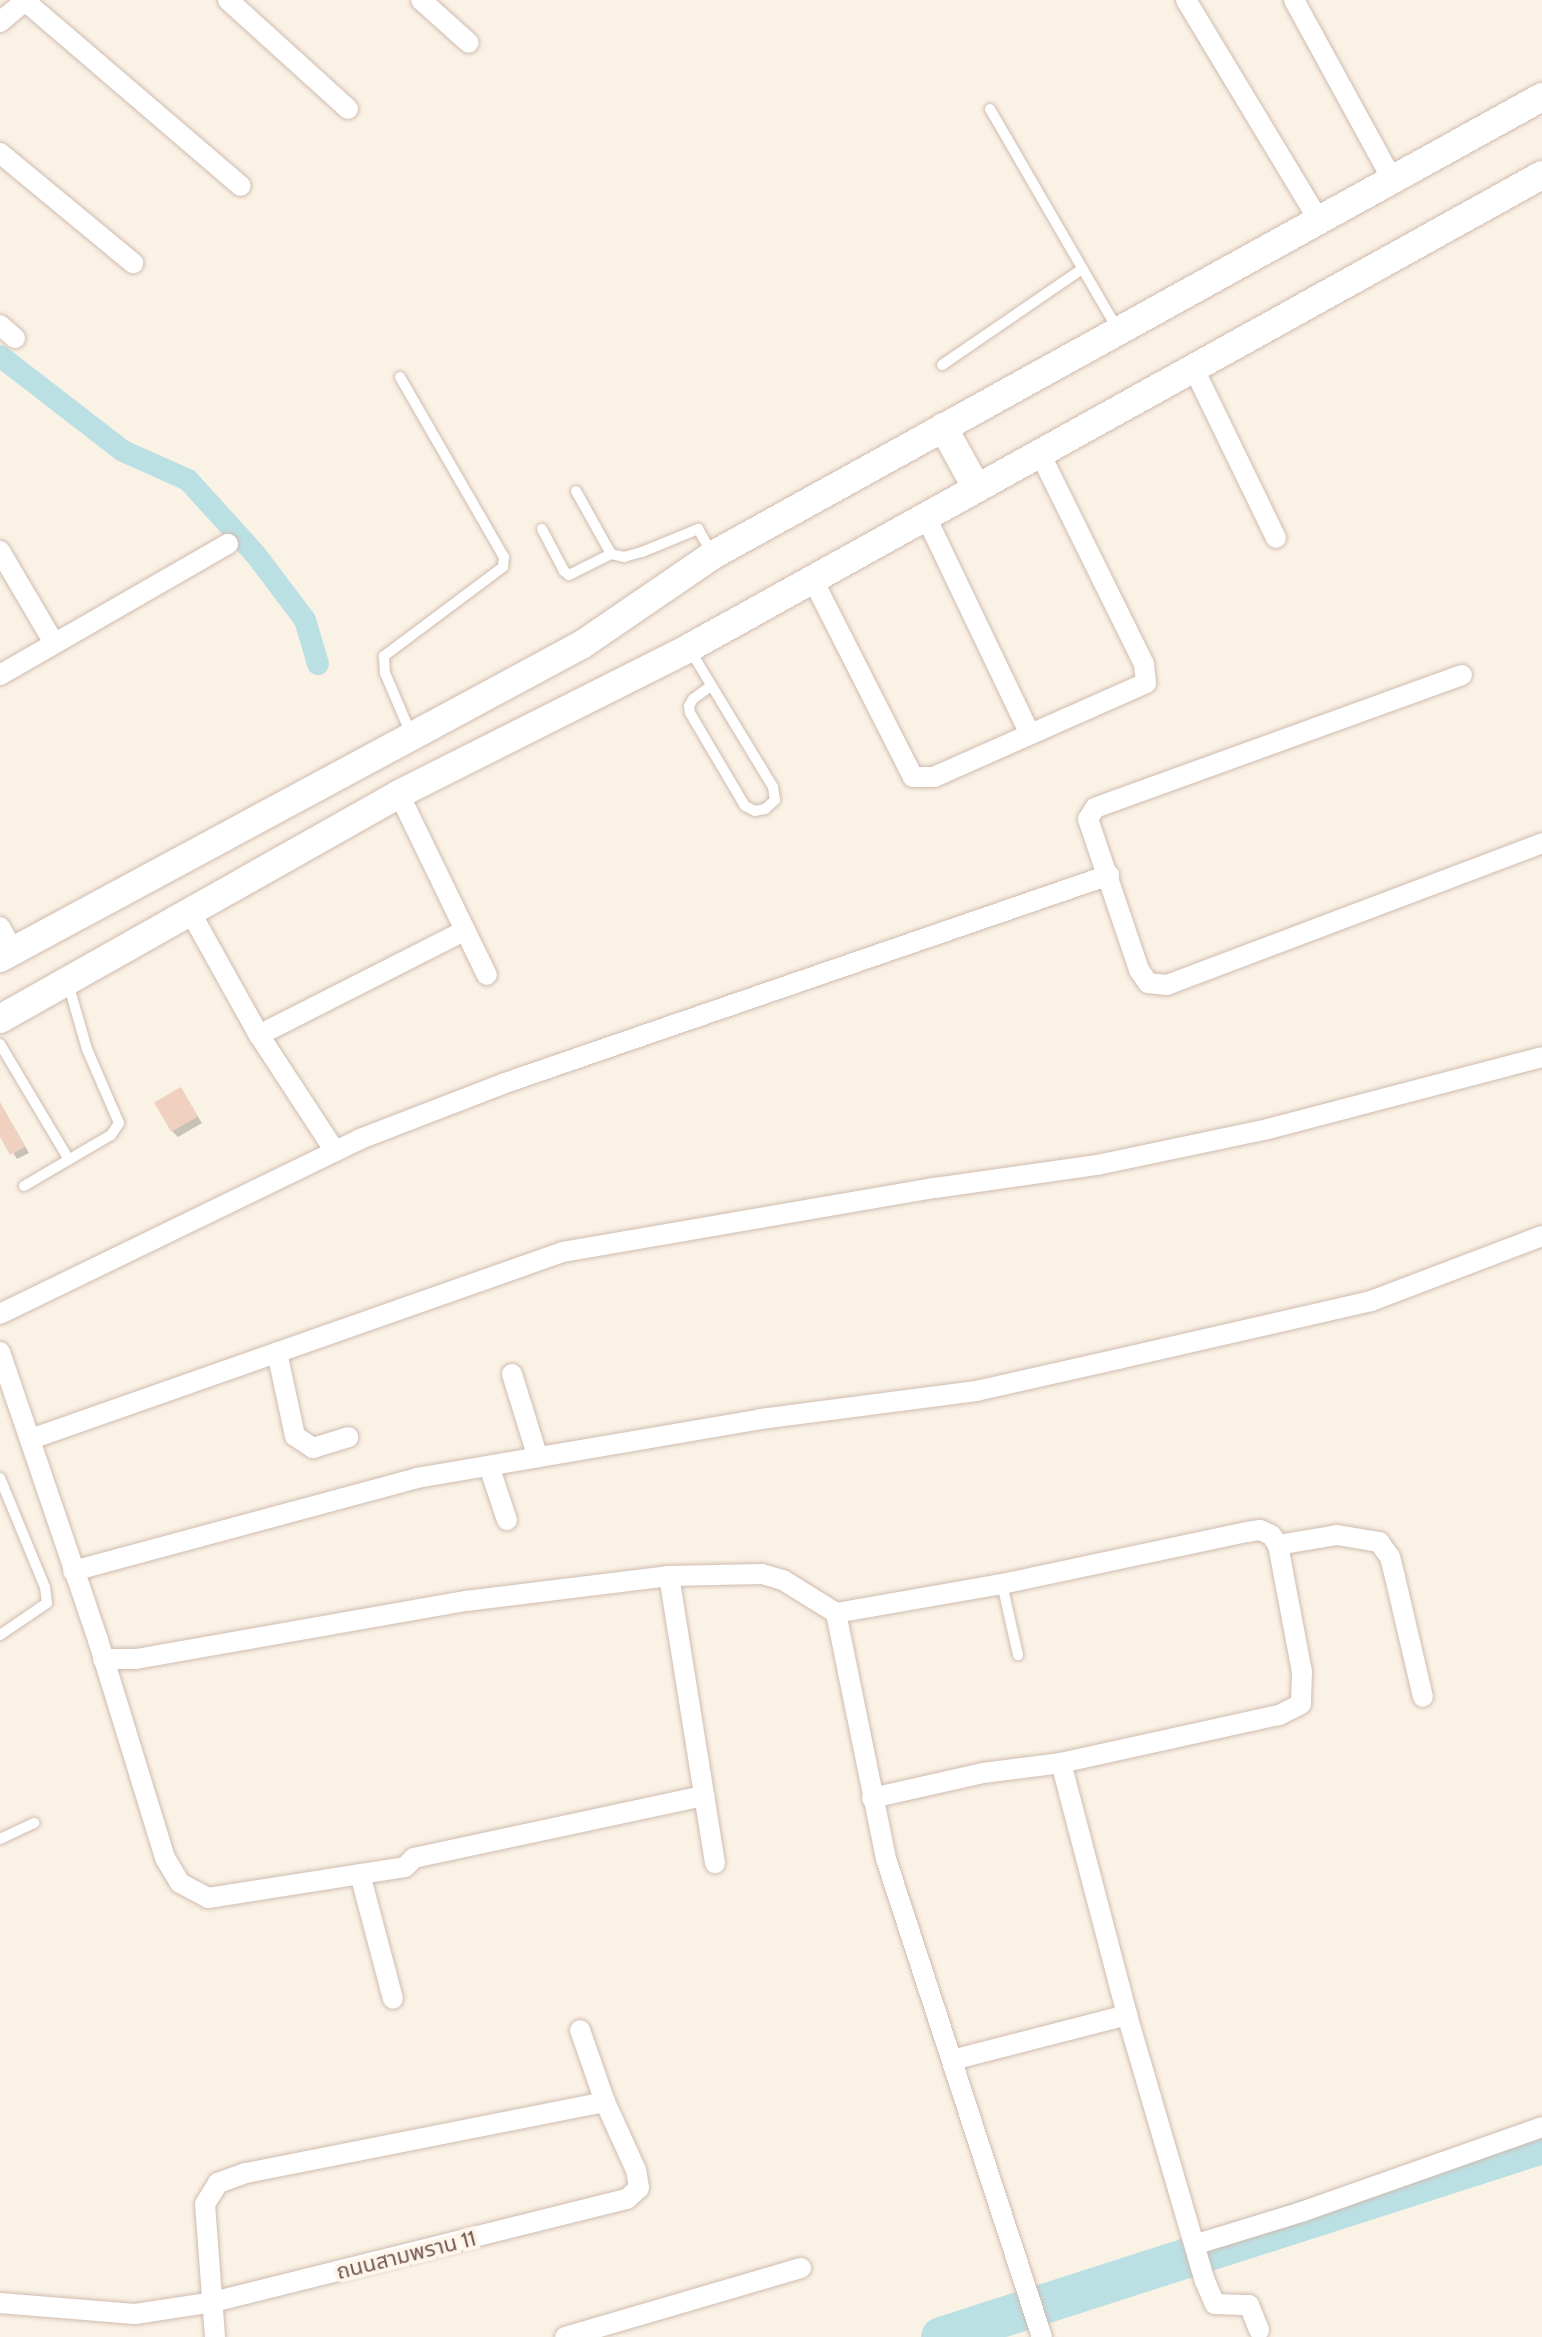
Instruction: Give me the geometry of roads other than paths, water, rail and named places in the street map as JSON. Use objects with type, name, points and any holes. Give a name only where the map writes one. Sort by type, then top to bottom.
[{"type":"street","points":[[228,0],[348,109]]},
{"type":"street","points":[[421,0],[469,43]]},
{"type":"street","points":[[1186,0],[1320,222]]},
{"type":"street","points":[[1294,0],[1393,181]]},
{"type":"street","points":[[12,8],[241,186]]},
{"type":"street","points":[[4,945],[412,736],[583,644],[713,555],[1542,97]]},
{"type":"street","points":[[0,153],[133,263]]},
{"type":"street","points":[[0,1019],[399,794],[689,648],[1542,175]]},
{"type":"street","points":[[1193,367],[1276,538]]},
{"type":"street","points":[[943,427],[976,487]]},
{"type":"street","points":[[812,578],[913,777],[934,777],[1146,683],[1144,664],[1039,452]]},
{"type":"street","points":[[925,515],[1030,734]]},
{"type":"street","points":[[0,675],[228,544]]},
{"type":"street","points":[[0,551],[54,643]]},
{"type":"street","points":[[1462,675],[1103,803],[1088,819],[1139,970],[1148,983],[1167,985],[1542,843]]},
{"type":"street","points":[[399,794],[487,975]]},
{"type":"street","points":[[0,1314],[335,1151],[505,1083],[1109,875]]},
{"type":"street","points":[[191,913],[259,1035],[335,1151]]},
{"type":"street","points":[[259,1035],[464,931]]},
{"type":"street","points":[[31,1439],[563,1252],[935,1188],[1097,1165],[1268,1129],[1542,1057]]},
{"type":"street","points":[[73,1571],[417,1478],[761,1419],[976,1391],[1371,1301],[1542,1236]]},
{"type":"street","points":[[0,1352],[103,1659],[165,1858],[180,1883],[208,1898],[405,1867],[414,1858],[704,1796]]},
{"type":"street","points":[[277,1352],[295,1436],[313,1448],[348,1437]]},
{"type":"street","points":[[512,1374],[537,1455]]},
{"type":"street","points":[[489,1466],[507,1520]]},
{"type":"street","points":[[103,1659],[136,1659],[466,1601],[669,1576],[762,1574],[783,1580],[836,1613],[1002,1584],[1247,1532],[1260,1530],[1271,1535],[1278,1545],[1302,1672],[1301,1704],[1279,1715],[1061,1763],[983,1773],[872,1798]]},
{"type":"street","points":[[1278,1545],[1337,1535],[1379,1542],[1390,1557],[1423,1697]]},
{"type":"street","points":[[669,1576],[715,1863]]},
{"type":"street","points":[[836,1613],[886,1859],[1020,2276],[1042,2335]]},
{"type":"street","points":[[1061,1763],[1127,2015],[1205,2281],[1215,2304],[1249,2305],[1259,2330]]},
{"type":"street","points":[[360,1874],[393,1999]]},
{"type":"street","points":[[952,2060],[1127,2015]]},
{"type":"street","name":"ถนนสามพราน 11","points":[[0,2303],[135,2314],[213,2302],[627,2199],[639,2188],[636,2170],[605,2102],[580,2030]]},
{"type":"street","points":[[215,2337],[205,2204],[218,2183],[246,2173],[605,2102]]},
{"type":"street","points":[[1197,2247],[1542,2127]]},
{"type":"street","points":[[565,2337],[801,2268]]},
{"type":"lane","points":[[990,109],[1118,330]]},
{"type":"lane","points":[[942,365],[1082,269]]},
{"type":"lane","points":[[400,377],[504,557],[503,567],[384,656],[385,673],[412,736]]},
{"type":"lane","points":[[576,491],[611,554]]},
{"type":"lane","points":[[542,529],[569,575],[611,554],[624,557],[642,552],[698,529],[713,555]]},
{"type":"lane","points":[[689,648],[773,787],[775,800],[765,809],[755,811],[745,806],[690,713],[689,706],[693,699],[711,686]]},
{"type":"lane","points":[[24,1186],[111,1135],[119,1123],[87,1049],[67,981]]},
{"type":"lane","points":[[0,1044],[68,1158]]},
{"type":"lane","points":[[0,1478],[45,1587],[47,1603],[0,1635]]},
{"type":"lane","points":[[1002,1584],[1018,1655]]},
{"type":"lane","points":[[0,1839],[34,1823]]},
{"type":"waterway","points":[[0,356],[123,451],[188,480],[256,555],[305,620],[318,664]]},
{"type":"waterway","points":[[941,2337],[1542,2144]]}]
